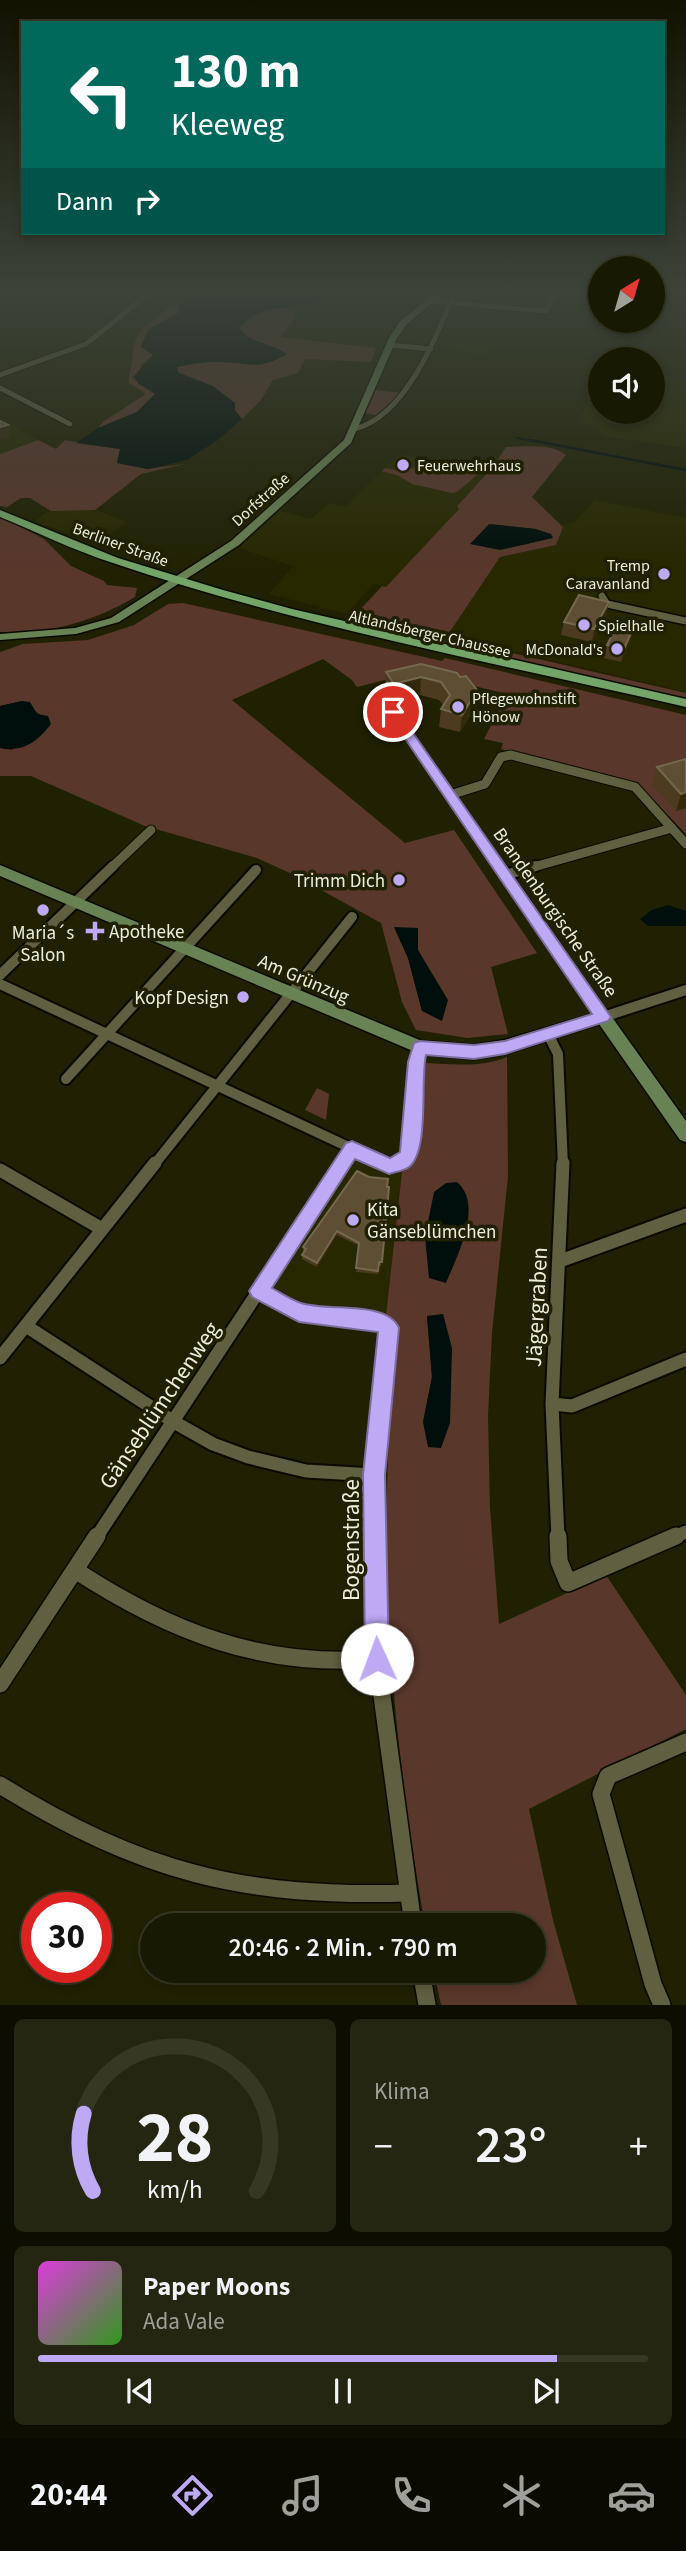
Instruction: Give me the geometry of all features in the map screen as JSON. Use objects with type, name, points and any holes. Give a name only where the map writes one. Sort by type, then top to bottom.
[{"type":"main road","name":"Dorfstraße","points":[[0,637],[63,633],[115,620],[235,543],[339,449],[354,429],[373,385]]},
{"type":"main road","name":"Berliner Straße","points":[[0,513],[172,584]]},
{"type":"main road","name":"Altlandsberger Chaussee","points":[[172,584],[686,703]]},
{"type":"main road","name":"Altlandsberger Chaussee","points":[[172,584],[301,623],[369,636],[686,711]]},
{"type":"main road","name":"Am Grünzug","points":[[0,870],[420,1047],[474,1052],[505,1047],[603,1017]]},
{"type":"main road","name":"Brandenburgische Straße","points":[[603,1017],[686,1135]]},
{"type":"street","name":"Dorfstraße","points":[[354,429],[362,428],[411,385]]},
{"type":"street","points":[[0,388],[70,424]]},
{"type":"street","points":[[602,596],[607,604],[686,621]]},
{"type":"street","name":"Brandenburgische Straße","points":[[393,712],[603,1017]]},
{"type":"street","points":[[450,795],[485,784],[500,757],[504,754],[511,755],[635,787],[686,844]]},
{"type":"street","points":[[505,875],[673,828]]},
{"type":"street","points":[[0,975],[151,830]]},
{"type":"street","points":[[66,1079],[256,870]]},
{"type":"street","points":[[0,1358],[352,917]]},
{"type":"street","points":[[0,985],[389,1166],[402,1163],[411,1146],[416,1062],[420,1047]]},
{"type":"street","points":[[603,1017],[686,990]]},
{"type":"street","name":"Jägergraben","points":[[548,1034],[558,1054],[563,1143],[552,1404],[559,1560],[568,1583],[686,1532]]},
{"type":"street","name":"Gänseblümchenweg","points":[[0,1684],[259,1291],[346,1146]]},
{"type":"street","points":[[0,1170],[102,1229]]},
{"type":"street","points":[[560,1261],[686,1215]]},
{"type":"street","name":"Bogenstraße","points":[[259,1291],[299,1312],[347,1320],[379,1320],[389,1328],[374,1475],[377,1659],[411,1913]]},
{"type":"street","points":[[26,1326],[174,1422],[213,1444],[248,1457],[306,1471],[374,1475]]},
{"type":"street","points":[[552,1404],[572,1406],[686,1359]]},
{"type":"street","points":[[75,1570],[114,1598],[154,1618],[183,1631],[229,1645],[260,1653],[344,1664],[377,1659]]},
{"type":"street","points":[[662,2005],[653,1984],[601,1794],[608,1776],[686,1742]]},
{"type":"street","points":[[0,1785],[68,1828],[173,1871],[220,1882],[314,1895],[408,1893]]},
{"type":"street","points":[[424,1983],[428,2005]]},
{"type":"shaded area","points":[[131,385],[140,385],[156,393],[137,412],[98,428],[104,421],[146,394]]},
{"type":"shaded area","points":[[140,385],[209,385],[235,403],[235,410],[242,419],[218,440],[187,460],[148,469],[117,463],[120,449],[76,443],[98,428],[137,412],[155,394]]},
{"type":"shaded area","points":[[209,385],[270,385],[261,400],[242,419]]},
{"type":"shaded area","points":[[665,385],[686,385],[686,448],[603,436],[597,427],[578,423],[588,402],[588,424],[665,424]]},
{"type":"shaded area","points":[[373,390],[402,393],[376,415],[365,413]]},
{"type":"shaded area","points":[[0,419],[38,440],[0,454]]},
{"type":"shaded area","points":[[38,440],[56,449],[65,440],[120,449],[117,463],[147,469],[185,464],[141,474],[95,510],[51,511],[30,498],[21,498],[7,507],[0,506],[0,454]]},
{"type":"shaded area","points":[[506,447],[545,447],[566,455],[532,497],[563,527],[556,545],[500,557],[447,636],[356,614],[382,586],[386,587],[459,509],[457,506],[492,468]],"holes":[[[490,524],[536,529],[529,544],[519,545]]]},
{"type":"shaded area","points":[[400,454],[488,472],[457,505],[459,508],[427,546],[386,587],[373,584],[347,614],[269,594],[293,566],[239,548],[280,511],[311,519],[329,503],[345,507]]},
{"type":"shaded area","points":[[434,461],[473,468],[477,475],[457,492],[452,493],[412,484],[397,475],[382,471],[385,468],[399,471],[403,467],[413,469],[418,464],[428,466]]},
{"type":"shaded area","points":[[595,500],[686,518],[686,692],[447,636],[500,557],[556,545],[562,525],[575,522]]},
{"type":"shaded area","points":[[95,510],[128,522],[95,543],[36,520],[47,512]]},
{"type":"shaded area","points":[[0,516],[44,539],[71,566],[104,581],[107,585],[137,588],[135,597],[87,620],[70,625],[36,631],[0,632]]},
{"type":"shaded area","points":[[489,524],[536,529],[551,534],[553,538],[500,550],[470,544]]},
{"type":"shaded area","points":[[183,603],[442,661],[445,658],[686,715],[686,834],[639,785],[501,749],[503,743],[484,739],[507,694],[417,672],[357,687],[352,680],[323,659],[232,700],[405,843],[454,830],[537,953],[491,967],[508,1034],[467,1038],[416,1030],[402,1002],[381,923],[257,858],[145,826],[31,776],[0,776],[0,748],[12,750],[42,716],[22,701],[0,706],[0,652],[23,644],[88,640],[134,625],[168,604]],"holes":[[[394,927],[418,950],[431,975],[422,1011],[408,958]]]},
{"type":"shaded area","points":[[356,617],[686,693],[686,700],[358,623]]},
{"type":"shaded area","points":[[30,702],[37,714],[48,716],[51,724],[40,736],[23,747],[0,748],[0,706]]},
{"type":"shaded area","points":[[668,905],[686,911],[686,926],[648,926],[640,919],[652,910]]},
{"type":"shaded area","points":[[394,927],[418,928],[418,950],[448,1000],[442,1021],[422,1011],[408,958]]},
{"type":"shaded area","points":[[507,1057],[508,1176],[492,1333],[488,1416],[490,1508],[499,1624],[606,1575],[686,1695],[686,1729],[529,1809],[553,1920],[577,2005],[441,2005],[436,1983],[546,1983],[546,1913],[423,1913],[395,1705],[387,1559],[387,1486],[397,1338],[395,1327],[386,1315],[402,1171],[417,1157],[425,1063],[487,1063]],"holes":[[[443,1314],[446,1327],[423,1422],[432,1377],[427,1317]]]},
{"type":"shaded area","points":[[317,1088],[329,1094],[326,1120],[305,1110]]},
{"type":"shaded area","name":"Kita Gänseblümchen","points":[[356,1160],[385,1170],[402,1167],[386,1315],[371,1311],[320,1309],[287,1299],[277,1294],[275,1289],[275,1277],[348,1164]]},
{"type":"shaded area","points":[[457,1182],[465,1192],[468,1217],[466,1231],[446,1283],[429,1278],[425,1237],[434,1192],[446,1183]]},
{"type":"shaded area","points":[[443,1314],[452,1348],[450,1423],[441,1448],[428,1447],[423,1422],[432,1377],[427,1316]]},
{"type":"building","points":[[579,595],[609,602],[594,629],[564,622]]},
{"type":"building","points":[[618,623],[634,626],[624,649],[607,645]]},
{"type":"building","points":[[421,664],[457,673],[460,677],[466,676],[477,690],[462,715],[441,709],[450,695],[441,682],[421,677],[394,684],[386,672]]},
{"type":"building","points":[[686,759],[686,792],[681,794],[657,767]]},
{"type":"building","name":"Kita Gänseblümchen","points":[[357,1171],[369,1177],[388,1179],[382,1262],[379,1262],[378,1271],[356,1268],[359,1243],[337,1231],[317,1263],[302,1255],[306,1249],[303,1247]]},
{"type":"waterway","points":[[517,438],[539,442]]},
{"type":"waterway","points":[[530,440],[686,470]]},
{"type":"place","name":"Feuerwehrhaus","points":[[403,465]]},
{"type":"place","name":"Tremp Caravanland","points":[[664,574]]},
{"type":"place","name":"Spielhalle","points":[[584,625]]},
{"type":"place","name":"McDonald's","points":[[617,649]]},
{"type":"place","name":"Pflegewohnstift Hönow","points":[[458,707]]},
{"type":"place","name":"Trimm Dich","points":[[399,880]]},
{"type":"place","name":"Maria´s Salon","points":[[43,910]]},
{"type":"place","name":"Apotheke","points":[[95,931]]},
{"type":"place","name":"Kopf Design","points":[[243,997]]},
{"type":"place","name":"Kita Gänseblümchen","points":[[353,1220]]},
{"type":"route","points":[[377,1659],[374,1475],[389,1328],[379,1320],[347,1320],[299,1312],[276,1303],[259,1291],[352,1149],[389,1166],[402,1163],[408,1156],[411,1146],[416,1062],[420,1047],[474,1052],[505,1047],[603,1017],[393,712]]}]
